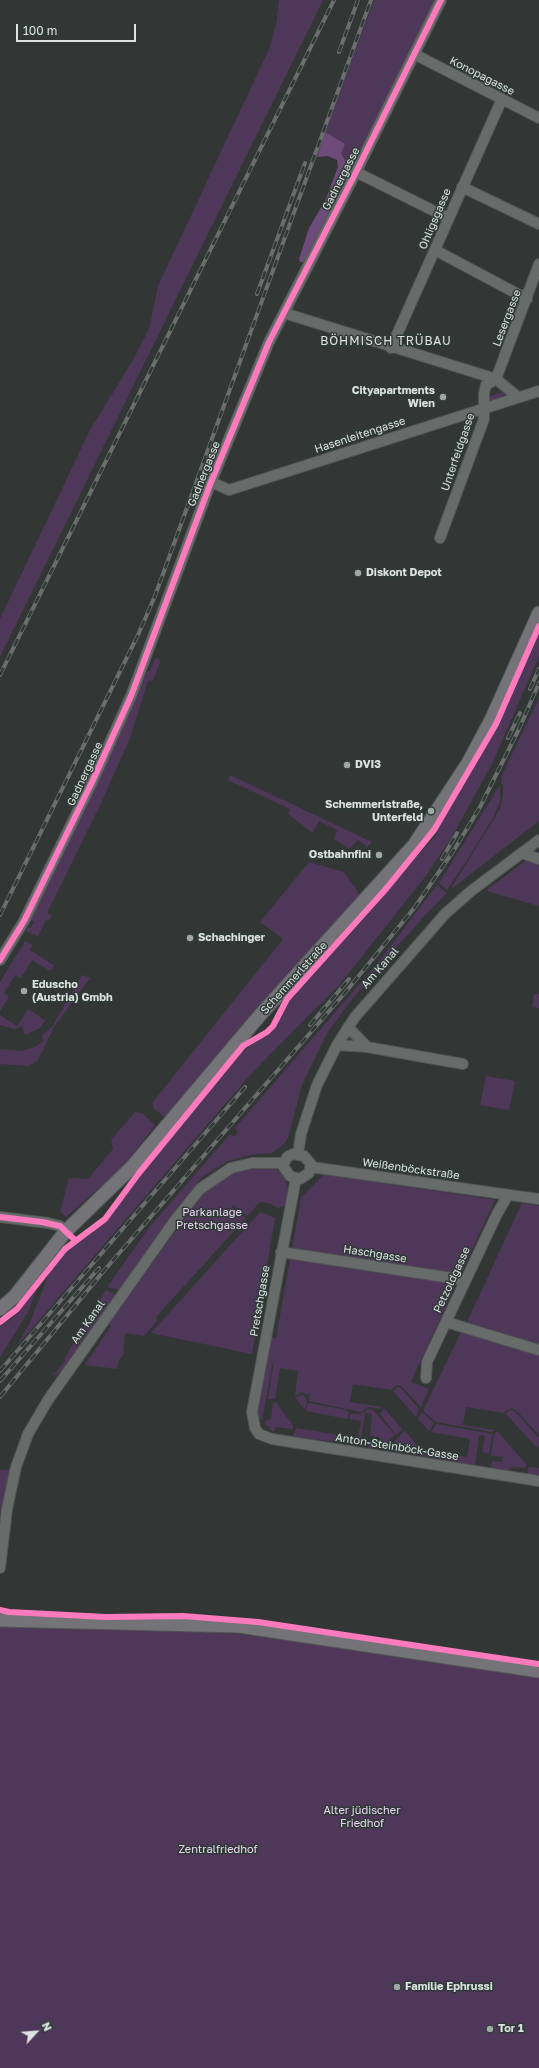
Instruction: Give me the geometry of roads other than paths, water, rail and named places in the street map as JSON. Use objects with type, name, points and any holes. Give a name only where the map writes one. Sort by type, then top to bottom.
[{"type":"main road","name":"Schemmerlstraße","points":[[0,1309],[15,1296],[66,1231],[131,1168],[260,1014],[414,845],[468,763],[492,718],[539,613]]},
{"type":"main road","points":[[0,1620],[239,1626],[539,1671]]},
{"type":"street","name":"Gadnergasse","points":[[0,960],[34,900],[93,780],[131,696],[211,482],[269,342],[356,172],[440,0]]},
{"type":"street","name":"Konopagasse","points":[[414,54],[539,118]]},
{"type":"street","name":"Ohligsgasse","points":[[391,348],[502,99]]},
{"type":"street","points":[[356,172],[448,218]]},
{"type":"street","points":[[462,187],[539,224]]},
{"type":"street","points":[[435,250],[527,299]]},
{"type":"street","name":"Lesergasse","points":[[496,379],[539,264]]},
{"type":"street","points":[[284,313],[391,348],[496,379],[518,397]]},
{"type":"street","name":"Unterfeldgasse","points":[[440,538],[484,419],[484,393],[486,385],[496,379]]},
{"type":"street","name":"Hasenleitengasse","points":[[211,482],[229,490],[539,391]]},
{"type":"street","name":"Am Kanal","points":[[298,1154],[301,1134],[310,1104],[325,1066],[348,1027],[435,924],[471,891],[539,840]]},
{"type":"street","points":[[522,853],[539,859]]},
{"type":"street","points":[[348,1027],[367,1047]]},
{"type":"street","points":[[337,1045],[367,1047],[463,1064]]},
{"type":"street","points":[[298,1154],[307,1158],[311,1167],[305,1176],[296,1178],[287,1173],[283,1163],[287,1157],[298,1154]]},
{"type":"street","name":"Am Kanal","points":[[0,1568],[7,1509],[16,1467],[28,1434],[48,1400],[171,1225],[200,1189],[230,1168],[252,1162],[283,1163]]},
{"type":"street","name":"Weißenböckstraße","points":[[311,1167],[539,1199]]},
{"type":"street","name":"Pretschgasse","points":[[255,1428],[252,1412],[296,1178]]},
{"type":"street","name":"Petzoldgasse","points":[[426,1378],[427,1362],[464,1280],[508,1195]]},
{"type":"street","points":[[0,1217],[48,1223],[60,1226],[66,1231]]},
{"type":"street","name":"Haschgasse","points":[[281,1252],[464,1280]]},
{"type":"street","points":[[446,1322],[539,1350]]},
{"type":"street","name":"Anton-Steinböck-Gasse","points":[[255,1428],[259,1434],[272,1439],[539,1481]]},
{"type":"railway","points":[[0,675],[334,0]]},
{"type":"railway","points":[[339,52],[358,0]]},
{"type":"railway","points":[[0,915],[138,635],[155,596],[371,0]]},
{"type":"railway","points":[[257,294],[305,163]]},
{"type":"railway","points":[[530,689],[539,669]]},
{"type":"railway","points":[[0,1397],[102,1273],[344,994],[415,907],[454,850],[480,807],[519,729],[539,683]]},
{"type":"railway","points":[[508,738],[520,713]]},
{"type":"railway","points":[[442,859],[457,833]]},
{"type":"railway","points":[[310,1025],[349,979]]},
{"type":"railway","points":[[0,1371],[245,1087]]},
{"type":"railway","points":[[0,1381],[99,1268]]},
{"type":"place","name":"Cityapartments Wien","points":[[443,397]]},
{"type":"place","name":"Diskont Depot","points":[[358,573]]},
{"type":"place","name":"DVI3","points":[[347,765]]},
{"type":"place","name":"Schemmerlstraße, Unterfeld","points":[[431,811]]},
{"type":"place","name":"Ostbahnfini","points":[[379,855]]},
{"type":"place","name":"Schachinger","points":[[190,938]]},
{"type":"place","name":"Eduscho (Austria) Gmbh","points":[[24,991]]},
{"type":"place","name":"Familie Ephrussi","points":[[397,1987]]},
{"type":"place","name":"Tor 1","points":[[490,2029]]},
{"type":"district","name":"BÖHMISCH TRÜBAU","points":[[386,341]]},
{"type":"park label","name":"Parkanlage Pretschgasse","points":[[212,1219]]},
{"type":"park label","name":"Alter jüdischer Friedhof","points":[[362,1817]]},
{"type":"park label","name":"Zentralfriedhof","points":[[218,1850]]}]
